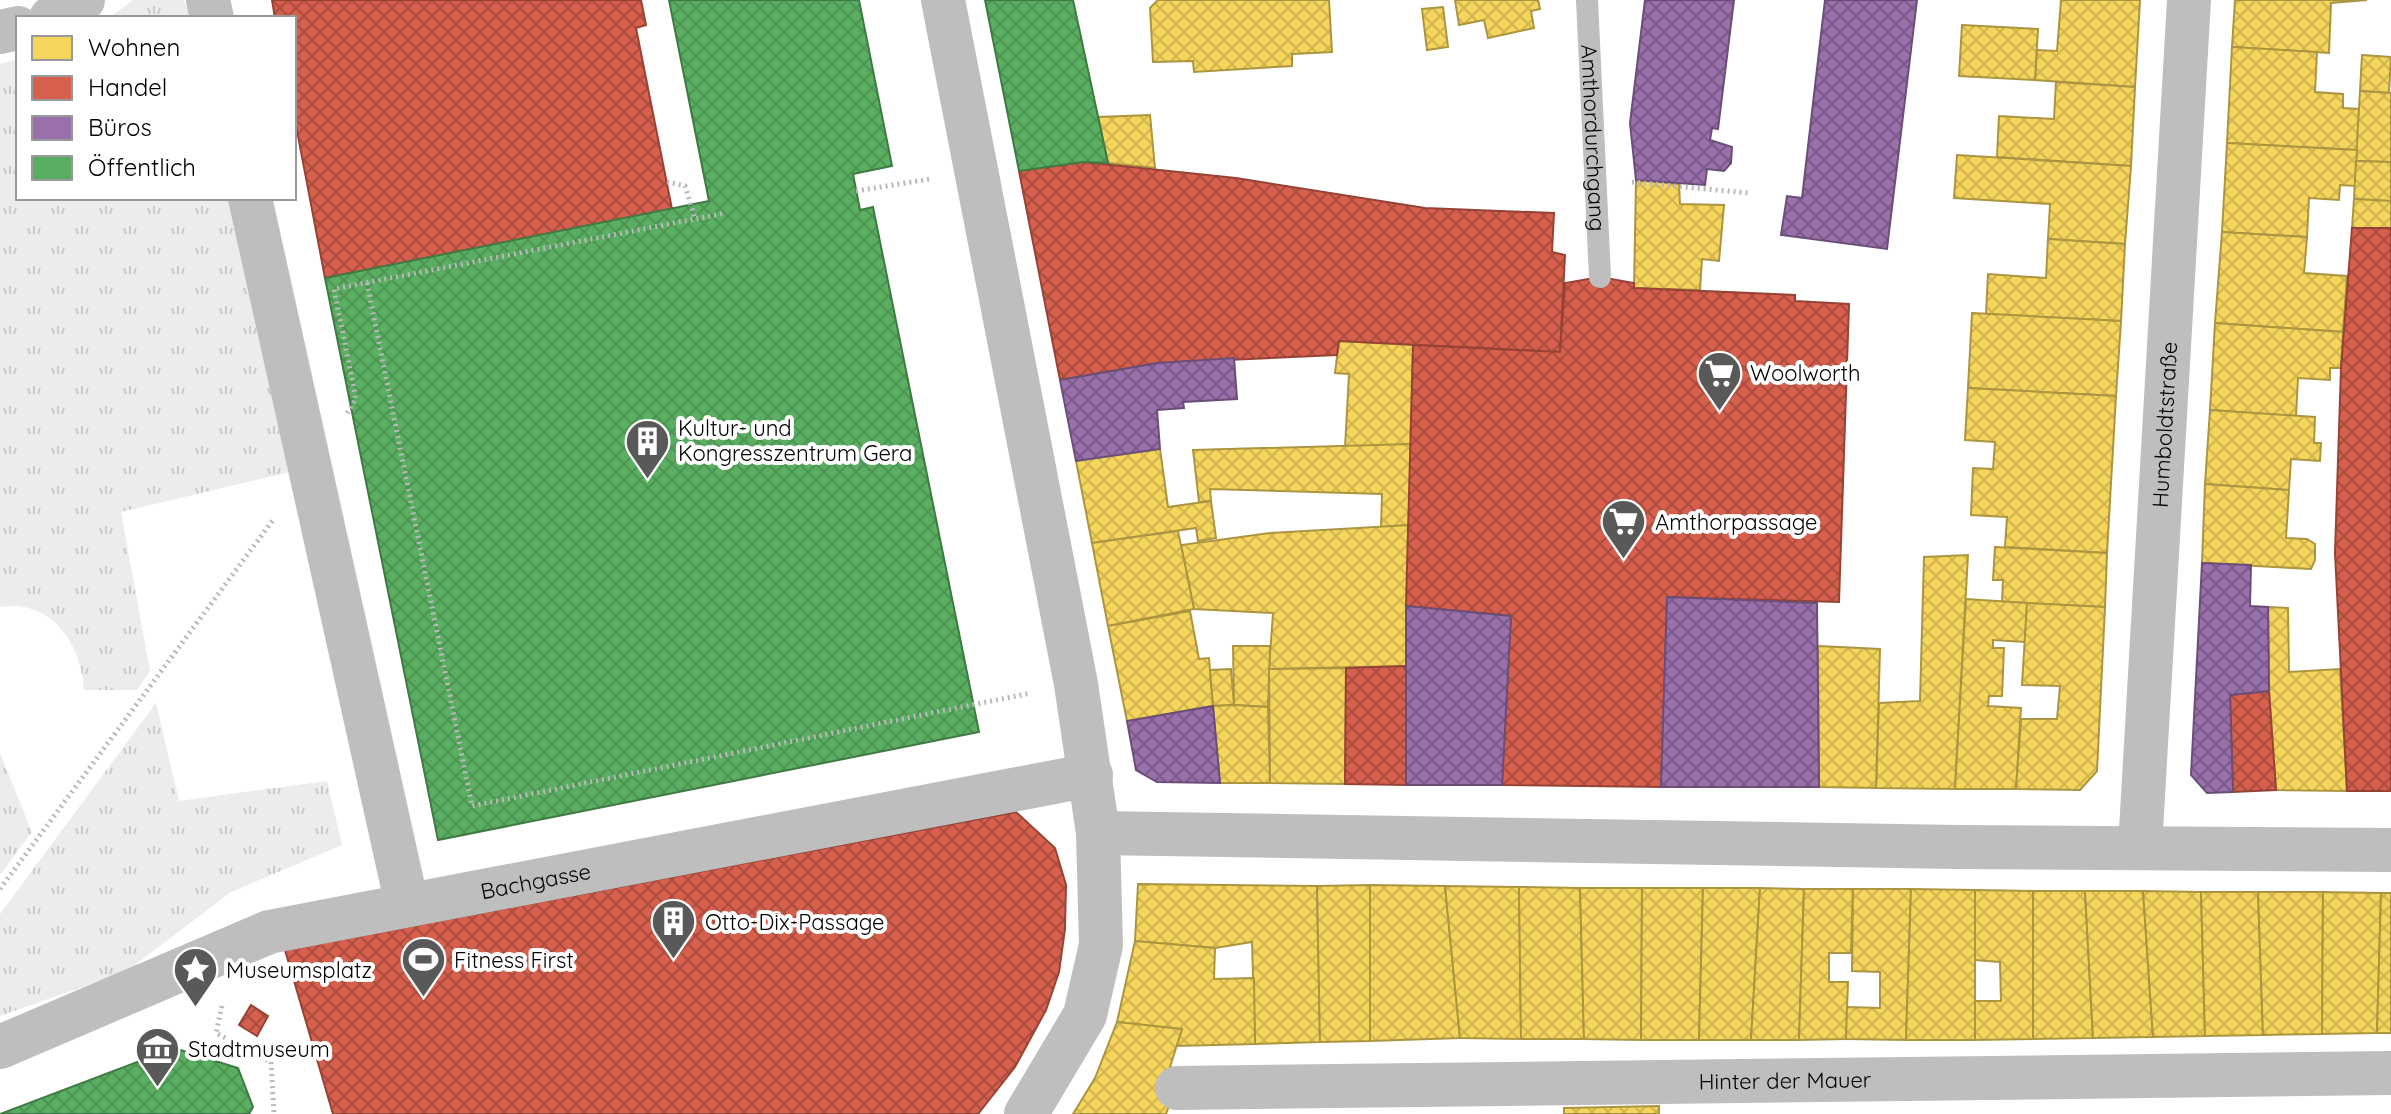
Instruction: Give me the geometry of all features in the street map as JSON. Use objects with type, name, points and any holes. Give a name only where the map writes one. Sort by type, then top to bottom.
[{"type":"street","points":[[55,16],[83,0]]},
{"type":"street","points":[[943,0],[1076,684],[1098,833],[1101,945],[1085,1015],[1026,1114]]},
{"type":"street","name":"Humboldtstraße","points":[[2140,848],[2189,0]]},
{"type":"street","points":[[250,200],[407,905]]},
{"type":"street","name":"Bachgasse","points":[[0,1047],[269,932],[1091,775]]},
{"type":"street","points":[[1098,833],[2021,848],[2391,850]]},
{"type":"street","name":"Hinter der Mauer","points":[[1177,1088],[2391,1073]]},
{"type":"lane","name":"Amthordurchgang","points":[[1587,0],[1600,277]]},
{"type":"path","points":[[1595,178],[1748,193]]},
{"type":"path","points":[[856,191],[917,181]]},
{"type":"path","points":[[667,182],[685,186],[695,218]]},
{"type":"path","points":[[0,889],[312,467],[356,399],[334,289],[726,213]]},
{"type":"path","points":[[367,283],[472,806],[1076,684]]},
{"type":"path","points":[[225,991],[216,1033],[271,1062],[274,1114]]},
{"type":"green space","points":[[133,0],[184,0],[190,16],[112,16]]},
{"type":"green space","points":[[16,60],[16,200],[230,200],[290,472],[121,512],[150,671],[137,690],[84,690],[77,657],[61,628],[35,610],[18,606],[0,607],[0,64]]},
{"type":"green space","points":[[156,703],[179,801],[327,781],[342,845],[231,892],[127,971],[0,1016],[0,914]]},
{"type":"green space","points":[[0,753],[32,832],[0,875]]},
{"type":"building: Wohnen","points":[[1158,0],[1329,0],[1332,52],[1292,54],[1292,66],[1194,72],[1193,61],[1153,62],[1150,8]]},
{"type":"building: Wohnen","points":[[1455,0],[1538,0],[1540,9],[1531,11],[1534,28],[1488,38],[1484,20],[1459,25]]},
{"type":"building: Wohnen","points":[[2061,0],[2140,0],[2135,87],[2035,80],[2037,50],[2057,51]]},
{"type":"building: Wohnen","points":[[2235,0],[2367,0],[2331,3],[2329,53],[2232,47]]},
{"type":"building: Wohnen","points":[[1443,7],[1448,47],[1427,50],[1422,9]]},
{"type":"building: Wohnen","points":[[1962,25],[2038,29],[2035,80],[1959,76]]},
{"type":"building: Wohnen","points":[[2232,47],[2317,52],[2315,92],[2343,94],[2343,108],[2359,109],[2357,150],[2227,143]]},
{"type":"building: Wohnen","points":[[2362,55],[2391,57],[2389,93],[2360,91]]},
{"type":"building: Wohnen","points":[[2056,82],[2135,87],[2131,166],[1997,157],[1999,116],[2054,119]]},
{"type":"building: Wohnen","points":[[2360,91],[2391,93],[2391,162],[2356,161]]},
{"type":"building: Wohnen","points":[[1150,115],[1155,168],[1108,163],[1098,117]]},
{"type":"building: Wohnen","points":[[2227,143],[2357,150],[2355,186],[2340,185],[2339,200],[2309,198],[2307,237],[2222,232]]},
{"type":"building: Wohnen","points":[[1957,155],[2131,166],[2125,244],[2048,239],[2050,204],[1954,198]]},
{"type":"building: Wohnen","points":[[2356,161],[2391,162],[2391,201],[2354,199]]},
{"type":"building: Wohnen","points":[[1636,180],[1679,184],[1680,204],[1724,205],[1719,261],[1702,259],[1700,290],[1634,288]]},
{"type":"building: Wohnen","points":[[2354,199],[2391,201],[2391,228],[2352,228]]},
{"type":"building: Wohnen","points":[[2222,232],[2307,237],[2304,273],[2347,276],[2343,332],[2215,323]]},
{"type":"building: Wohnen","points":[[2048,239],[2125,244],[2121,321],[1986,314],[1988,274],[2046,278]]},
{"type":"building: Wohnen","points":[[1972,313],[2121,321],[2116,396],[1968,388]]},
{"type":"building: Wohnen","points":[[2215,323],[2343,332],[2341,368],[2330,368],[2330,380],[2298,378],[2296,416],[2210,410]]},
{"type":"building: Wohnen","points":[[1339,341],[1413,345],[1411,444],[1345,448],[1349,374],[1335,373]]},
{"type":"building: Wohnen","points":[[1968,388],[2116,396],[2107,553],[2005,547],[2007,517],[1971,515],[1973,468],[1993,469],[1995,442],[1965,440]]},
{"type":"building: Wohnen","points":[[2210,410],[2315,417],[2314,443],[2321,443],[2320,461],[2291,459],[2289,490],[2205,484]]},
{"type":"building: Wohnen","points":[[1411,444],[1410,525],[1381,527],[1382,494],[1210,489],[1211,501],[1199,502],[1193,450]]},
{"type":"building: Wohnen","points":[[1160,449],[1168,507],[1211,501],[1216,538],[1198,541],[1196,528],[1092,543],[1076,461]]},
{"type":"building: Wohnen","points":[[2205,484],[2289,490],[2286,538],[2307,539],[2315,544],[2315,560],[2311,569],[2202,563]]},
{"type":"building: Wohnen","points":[[1410,525],[1406,666],[1269,669],[1273,613],[1194,609],[1181,545],[1270,533]]},
{"type":"building: Wohnen","points":[[1178,531],[1194,609],[1108,626],[1092,543]]},
{"type":"building: Wohnen","points":[[1995,547],[2107,553],[2105,607],[2002,602],[2003,580],[1993,580]]},
{"type":"building: Wohnen","points":[[1968,555],[1955,789],[1876,788],[1879,703],[1920,701],[1924,557]]},
{"type":"building: Wohnen","points":[[1966,599],[2027,603],[2025,642],[1993,640],[1993,648],[2004,648],[2002,696],[1989,696],[1988,706],[2021,708],[2016,789],[1955,789]]},
{"type":"building: Wohnen","points":[[2027,603],[2105,607],[2097,771],[2080,790],[2016,789],[2021,719],[2057,719],[2060,686],[2022,685]]},
{"type":"building: Wohnen","points":[[2268,607],[2288,608],[2289,672],[2340,669],[2347,791],[2276,790],[2269,691]]},
{"type":"building: Wohnen","points":[[1190,611],[1199,659],[1209,658],[1213,706],[1127,721],[1108,626]]},
{"type":"building: Wohnen","points":[[1233,646],[1270,646],[1268,707],[1234,705]]},
{"type":"building: Wohnen","points":[[1818,646],[1880,649],[1876,788],[1819,787]]},
{"type":"building: Wohnen","points":[[1346,668],[1345,784],[1270,783],[1269,669]]},
{"type":"building: Wohnen","points":[[1231,669],[1234,705],[1213,706],[1210,670]]},
{"type":"building: Wohnen","points":[[1213,706],[1268,707],[1270,783],[1220,783]]},
{"type":"building: Wohnen","points":[[1138,884],[1317,886],[1320,1042],[1255,1044],[1252,942],[1215,948],[1135,941]]},
{"type":"building: Wohnen","points":[[1370,885],[1445,886],[1460,1038],[1370,1041]]},
{"type":"building: Wohnen","points":[[1370,885],[1370,1041],[1320,1042],[1317,886]]},
{"type":"building: Wohnen","points":[[1445,886],[1519,887],[1521,1039],[1460,1038]]},
{"type":"building: Wohnen","points":[[1519,887],[1580,888],[1584,1039],[1521,1039]]},
{"type":"building: Wohnen","points":[[1580,888],[1642,888],[1641,1040],[1584,1039]]},
{"type":"building: Wohnen","points":[[1642,888],[1703,888],[1699,1040],[1641,1040]]},
{"type":"building: Wohnen","points":[[1703,888],[1760,888],[1751,1040],[1699,1040]]},
{"type":"building: Wohnen","points":[[1760,888],[1804,889],[1799,1040],[1751,1040]]},
{"type":"building: Wohnen","points":[[1804,889],[1853,889],[1851,953],[1829,953],[1829,982],[1848,982],[1846,1039],[1799,1040]]},
{"type":"building: Wohnen","points":[[1853,889],[1911,889],[1906,1040],[1846,1039],[1847,1007],[1880,1008],[1880,972],[1852,971]]},
{"type":"building: Wohnen","points":[[1911,889],[1975,890],[1975,1040],[1906,1040]]},
{"type":"building: Wohnen","points":[[1975,890],[2033,891],[2033,1039],[1975,1040],[1975,1001],[2001,1001],[2000,962],[1975,960]]},
{"type":"building: Wohnen","points":[[2033,891],[2085,891],[2093,1038],[2033,1039]]},
{"type":"building: Wohnen","points":[[2085,891],[2143,891],[2153,1037],[2093,1038]]},
{"type":"building: Wohnen","points":[[2143,891],[2201,892],[2205,1036],[2153,1037]]},
{"type":"building: Wohnen","points":[[2201,892],[2258,892],[2263,1035],[2205,1036]]},
{"type":"building: Wohnen","points":[[2258,892],[2323,892],[2322,1034],[2263,1035]]},
{"type":"building: Wohnen","points":[[2323,892],[2381,893],[2377,1033],[2322,1034]]},
{"type":"building: Wohnen","points":[[2381,893],[2391,893],[2391,1033],[2377,1033]]},
{"type":"building: Wohnen","points":[[1135,941],[1215,948],[1214,979],[1254,978],[1255,1044],[1176,1046],[1182,1029],[1117,1022]]},
{"type":"building: Wohnen","points":[[1117,1022],[1182,1029],[1170,1067],[1182,1072],[1166,1114],[1073,1114],[1095,1078]]},
{"type":"building: Wohnen","points":[[1659,1106],[1659,1114],[1564,1114],[1564,1108]]},
{"type":"building: Handel","points":[[272,0],[641,0],[646,25],[636,28],[672,209],[325,278],[296,126],[296,16],[275,16]]},
{"type":"building: Handel","points":[[1083,162],[1236,178],[1425,208],[1554,213],[1552,252],[1565,255],[1560,352],[1339,341],[1337,355],[1158,363],[1060,380],[1019,171]]},
{"type":"building: Handel","points":[[2352,228],[2391,228],[2391,791],[2347,791],[2335,553],[2341,368]]},
{"type":"building: Handel","name":"Amthorpassage","points":[[1600,277],[1634,283],[1634,288],[1795,295],[1795,301],[1849,304],[1839,602],[1667,597],[1661,787],[1502,785],[1511,616],[1406,606],[1413,345],[1560,352],[1565,283]]},
{"type":"building: Handel","points":[[1406,666],[1406,785],[1345,784],[1346,668]]},
{"type":"building: Handel","points":[[2269,691],[2276,790],[2233,792],[2230,695]]},
{"type":"building: Handel","name":"Otto-Dix-Passage","points":[[1016,812],[1055,848],[1066,885],[1065,929],[1059,972],[1046,1010],[1015,1067],[978,1114],[333,1114],[285,950]]},
{"type":"building: Handel","points":[[251,1005],[268,1016],[257,1036],[239,1025]]},
{"type":"building: Büros","points":[[1645,0],[1734,0],[1718,129],[1712,128],[1710,140],[1732,147],[1731,163],[1724,171],[1707,169],[1705,185],[1636,180],[1630,123]]},
{"type":"building: Büros","points":[[1825,0],[1917,0],[1887,249],[1781,235],[1787,196],[1802,198]]},
{"type":"building: Büros","points":[[1234,358],[1237,399],[1183,402],[1184,408],[1157,410],[1160,449],[1076,461],[1060,380],[1158,363]]},
{"type":"building: Büros","points":[[2202,563],[2251,565],[2250,606],[2268,607],[2269,691],[2230,695],[2233,792],[2207,793],[2191,775]]},
{"type":"building: Büros","points":[[1667,597],[1817,603],[1819,787],[1661,787]]},
{"type":"building: Büros","points":[[1406,606],[1511,616],[1502,785],[1406,785]]},
{"type":"building: Büros","points":[[1213,706],[1220,783],[1157,782],[1136,770],[1127,721]]},
{"type":"building: Öffentlich","name":"Kultur- und Kongresszentrum Gera","points":[[669,0],[859,0],[892,166],[853,174],[860,210],[873,207],[979,732],[438,840],[325,278],[709,201]]},
{"type":"building: Öffentlich","points":[[985,0],[1073,0],[1108,163],[1083,162],[1019,171]]},
{"type":"building: Öffentlich","name":"Stadtmuseum","points":[[174,1048],[238,1068],[253,1107],[249,1114],[0,1114]]},
{"type":"place","name":"Woolworth","points":[[1719,412]]},
{"type":"place","name":"Kultur- und Kongresszentrum Gera","points":[[647,480]]},
{"type":"place","name":"Amthorpassage","points":[[1624,561]]},
{"type":"place","name":"Otto-Dix-Passage","points":[[674,961]]},
{"type":"place","name":"Fitness First","points":[[423,999]]},
{"type":"place","name":"Museumsplatz","points":[[195,1009]]},
{"type":"place","name":"Stadtmuseum","points":[[157,1088]]}]
